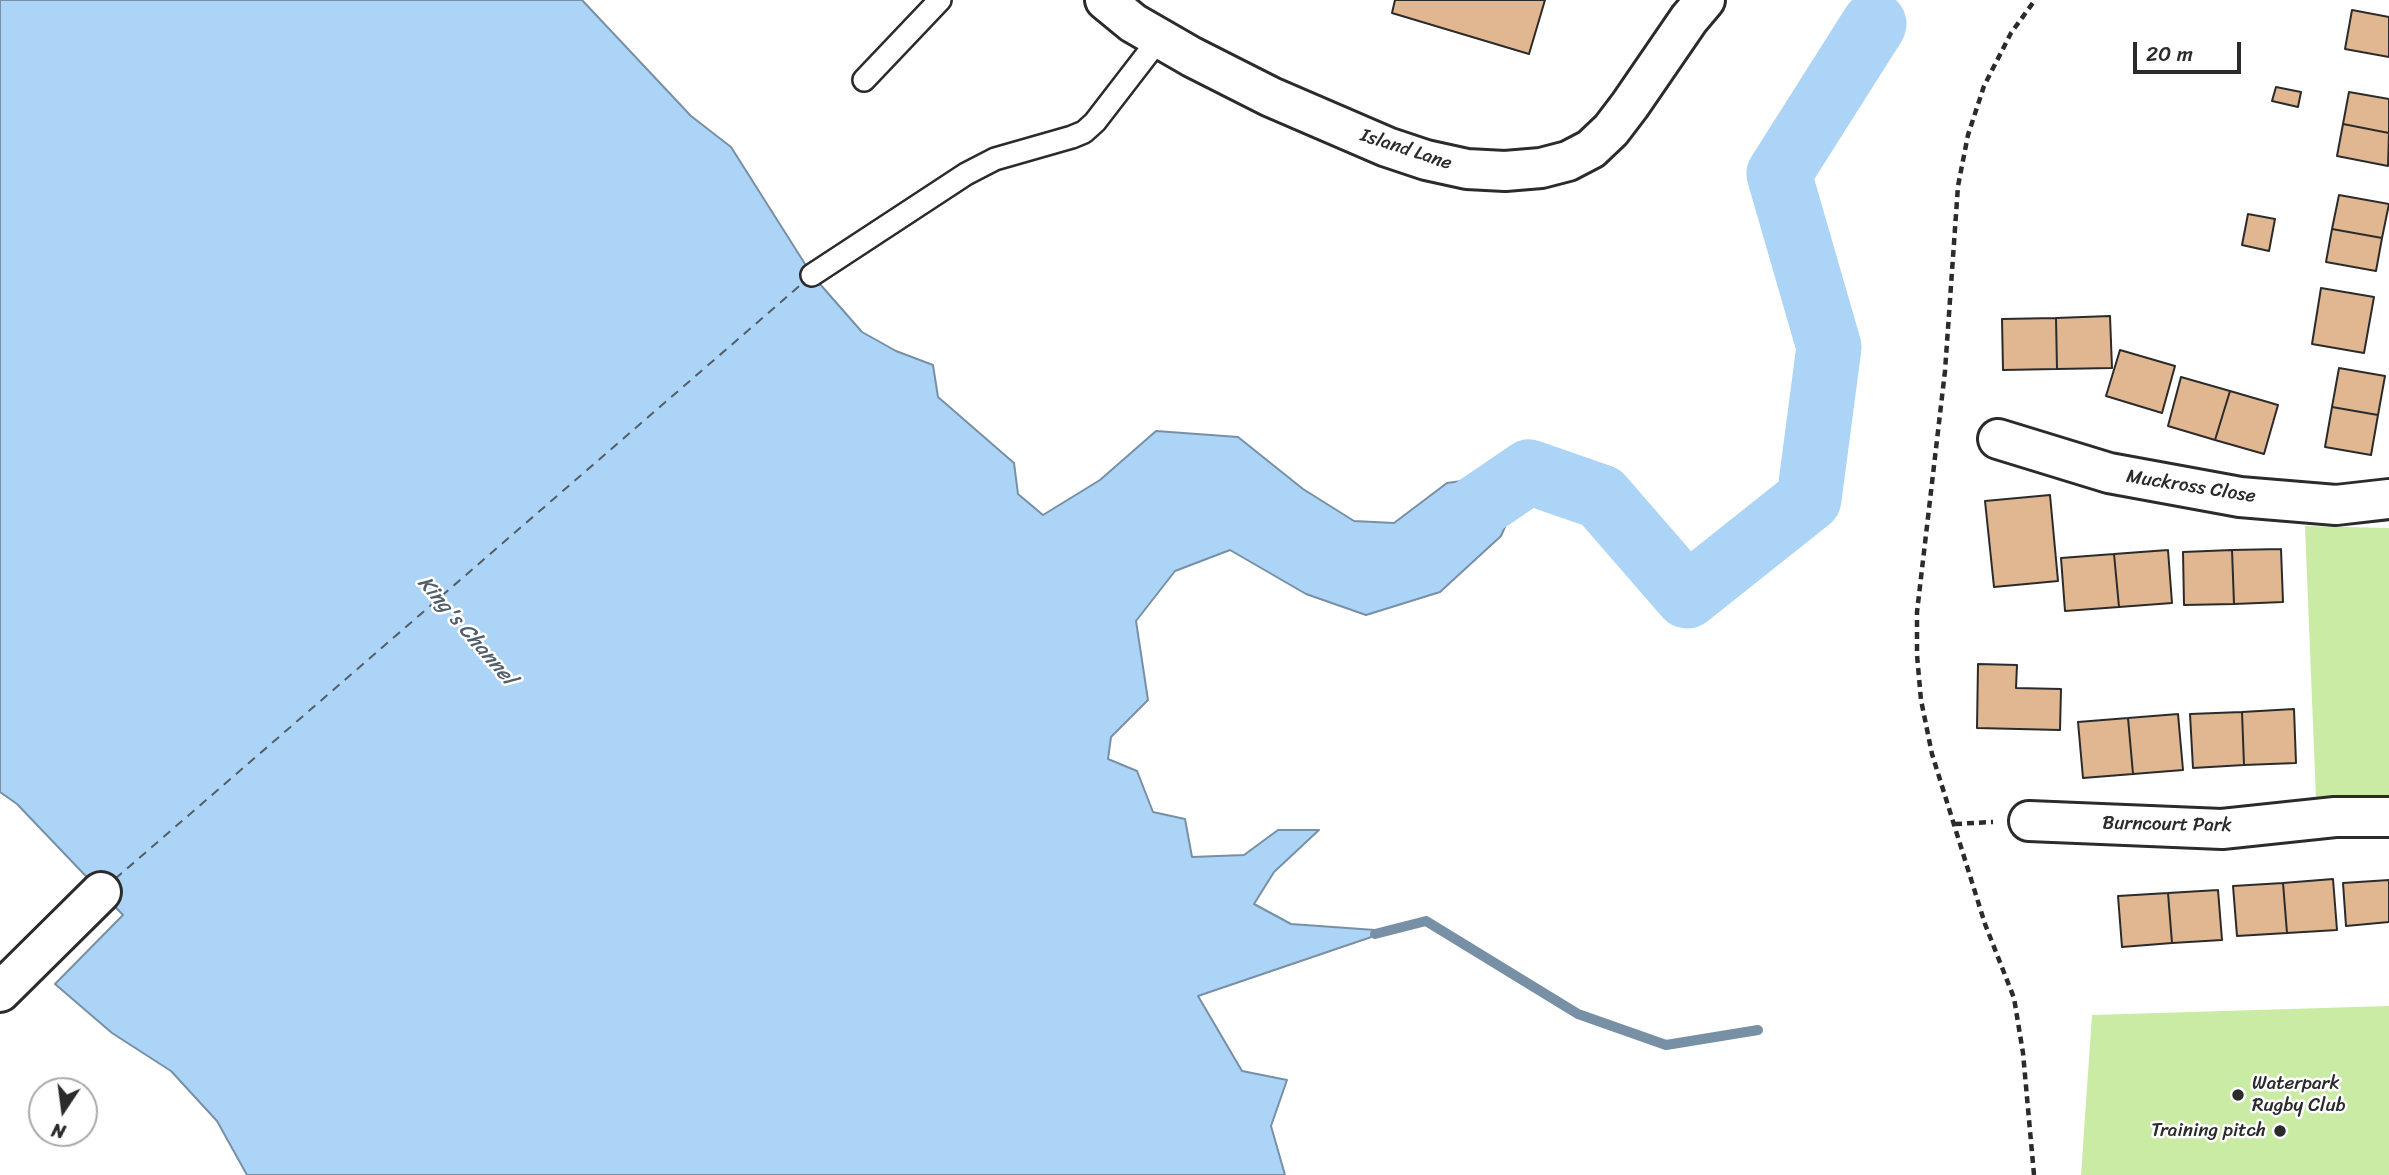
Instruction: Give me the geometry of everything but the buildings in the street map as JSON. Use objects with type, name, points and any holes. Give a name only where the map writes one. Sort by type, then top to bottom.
[{"type":"street","name":"Island Lane","points":[[1105,0],[1133,23],[1271,97],[1387,147],[1426,160],[1467,169],[1506,171],[1568,161],[1591,149],[1624,114],[1705,0]]},
{"type":"street","name":"Muckross Close","points":[[1998,439],[2109,473],[2240,497],[2336,505],[2389,499]]},
{"type":"street","name":"Burncourt Park","points":[[2029,821],[2222,829],[2335,817],[2389,817]]},
{"type":"street","points":[[0,992],[101,892]]},
{"type":"lane","points":[[864,80],[940,0]]},
{"type":"lane","points":[[812,275],[966,174],[995,159],[1084,132],[1095,122],[1159,38]]},
{"type":"path","points":[[2034,1175],[2023,1053],[2014,999],[1985,924],[1932,754],[1921,700],[1917,612],[1945,371],[1958,186],[1968,135],[1984,86],[2011,33],[2035,0]]},
{"type":"green space","points":[[2305,526],[2389,528],[2389,800],[2316,800]]},
{"type":"green space","name":"Waterpark Rugby Club","points":[[2389,1006],[2389,1175],[2081,1175],[2092,1015]]},
{"type":"water","name":"King's Channel","points":[[0,0],[582,0],[691,116],[731,147],[812,275],[862,332],[896,351],[933,365],[938,397],[1014,463],[1018,494],[1043,515],[1100,480],[1156,431],[1238,437],[1303,489],[1354,521],[1394,523],[1447,483],[1529,472],[1501,536],[1440,592],[1366,615],[1306,594],[1230,550],[1175,571],[1136,621],[1148,700],[1111,737],[1108,759],[1137,771],[1153,812],[1185,819],[1192,857],[1244,855],[1278,830],[1319,830],[1274,872],[1254,904],[1291,924],[1389,931],[1198,996],[1242,1071],[1287,1080],[1271,1126],[1285,1175],[247,1175],[217,1121],[171,1071],[112,1033],[55,984],[123,915],[17,804],[0,792]]},
{"type":"waterway","points":[[1457,521],[1529,472],[1601,497],[1687,596],[1809,499],[1829,347],[1779,174],[1874,24]]},
{"type":"waterway","points":[[1375,934],[1426,921],[1578,1014],[1666,1045],[1758,1030]]},
{"type":"ferry route","points":[[115,879],[804,282]]},
{"type":"place","name":"Waterpark Rugby Club","points":[[2238,1095]]},
{"type":"place","name":"Training pitch","points":[[2280,1131]]}]
